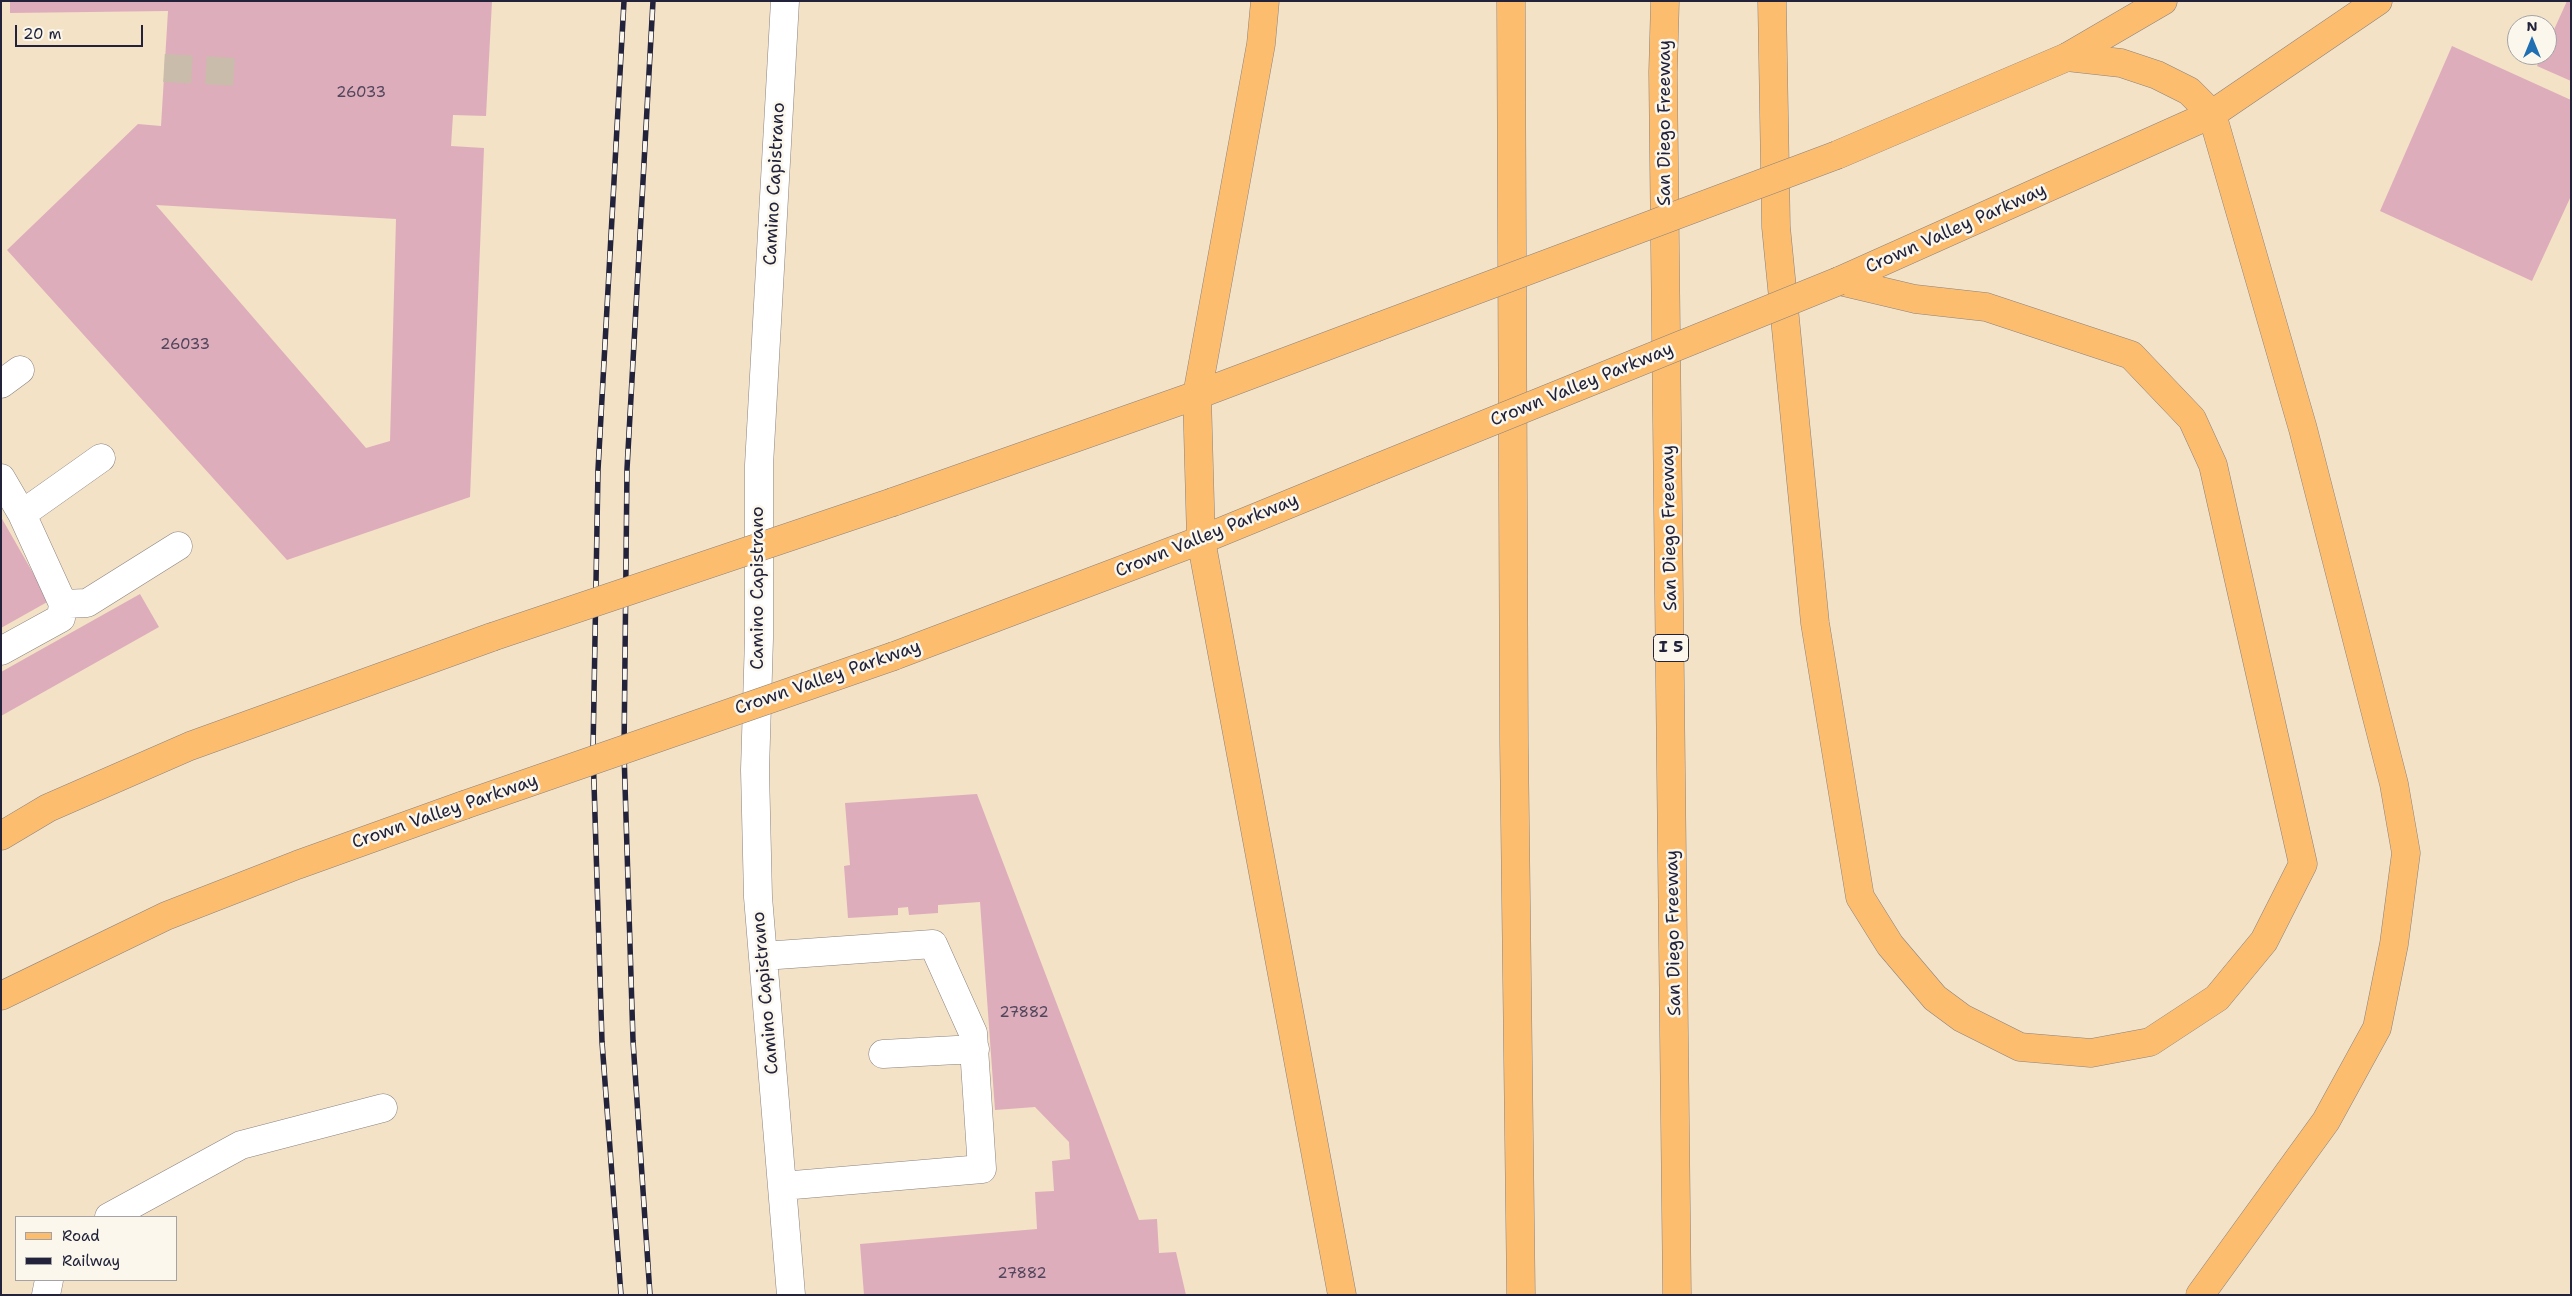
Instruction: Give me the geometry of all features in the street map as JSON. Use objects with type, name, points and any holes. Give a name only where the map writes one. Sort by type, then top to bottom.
[{"type":"main road","points":[[1265,1],[1261,44],[1197,395],[1201,540],[1342,1295]]},
{"type":"main road","points":[[1511,1],[1514,742],[1521,1295]]},
{"type":"main road","name":"San Diego Freeway","points":[[1665,1],[1663,72],[1677,1295]]},
{"type":"main road","points":[[1772,1],[1776,227],[1813,603],[1860,897],[1890,945],[1934,998],[1962,1018],[2020,1047],[2091,1053],[2150,1042],[2217,998],[2264,941],[2303,864],[2213,465],[2192,419],[2131,355],[1986,307],[1915,299],[1838,281]]},
{"type":"main road","points":[[1,836],[48,808],[190,746],[492,637],[893,502],[1197,395],[1837,155],[2067,57],[2163,1]]},
{"type":"main road","name":"Crown Valley Parkway","points":[[1,996],[166,916],[297,865],[894,656],[1201,540],[1838,281],[2212,114],[2378,1]]},
{"type":"main road","points":[[2067,57],[2121,63],[2157,75],[2189,91],[2212,114],[2302,429],[2394,784],[2406,853],[2394,944],[2377,1028],[2326,1121],[2200,1295]]},
{"type":"street","name":"Camino Capistrano","points":[[786,1],[759,465],[759,638],[755,770],[758,896],[791,1295]]},
{"type":"street","points":[[22,514],[101,458]]},
{"type":"street","points":[[1,478],[22,514],[62,604],[61,618],[1,651]]},
{"type":"street","points":[[62,604],[87,604],[178,546]]},
{"type":"street","points":[[763,956],[933,944],[973,1033],[982,1169],[782,1186]]},
{"type":"street","points":[[883,1054],[974,1049]]},
{"type":"street","points":[[111,1216],[242,1145],[383,1108]]},
{"type":"street","points":[[46,1295],[49,1281]]},
{"type":"building","points":[[10,1],[492,1],[486,116],[453,115],[451,146],[484,148],[470,497],[287,560],[7,250],[138,124],[161,126],[168,11],[10,13]],"holes":[[[156,205],[396,219],[390,441],[366,448]]]},
{"type":"building","points":[[2567,1],[2571,1],[2571,81],[2537,66],[2557,65],[2557,23]]},
{"type":"building","points":[[2452,46],[2571,100],[2571,196],[2532,281],[2380,211]]},
{"type":"building","points":[[1,517],[49,601],[1,628]]},
{"type":"building","points":[[140,594],[159,627],[1,716],[1,672]]},
{"type":"building","points":[[977,794],[1139,1220],[1157,1219],[1159,1253],[1176,1252],[1186,1295],[864,1295],[860,1244],[1037,1229],[1035,1192],[1054,1191],[1052,1161],[1070,1159],[1069,1142],[1035,1107],[995,1110],[980,902],[938,905],[938,913],[909,915],[908,907],[898,908],[898,915],[848,918],[844,866],[850,865],[845,803]]},
{"type":"tunnel","points":[[164,68],[236,72]]},
{"type":"railway","points":[[621,1295],[602,1042],[593,751],[598,470],[624,1]]},
{"type":"railway","points":[[650,1295],[633,1041],[624,753],[627,469],[653,1]]}]
